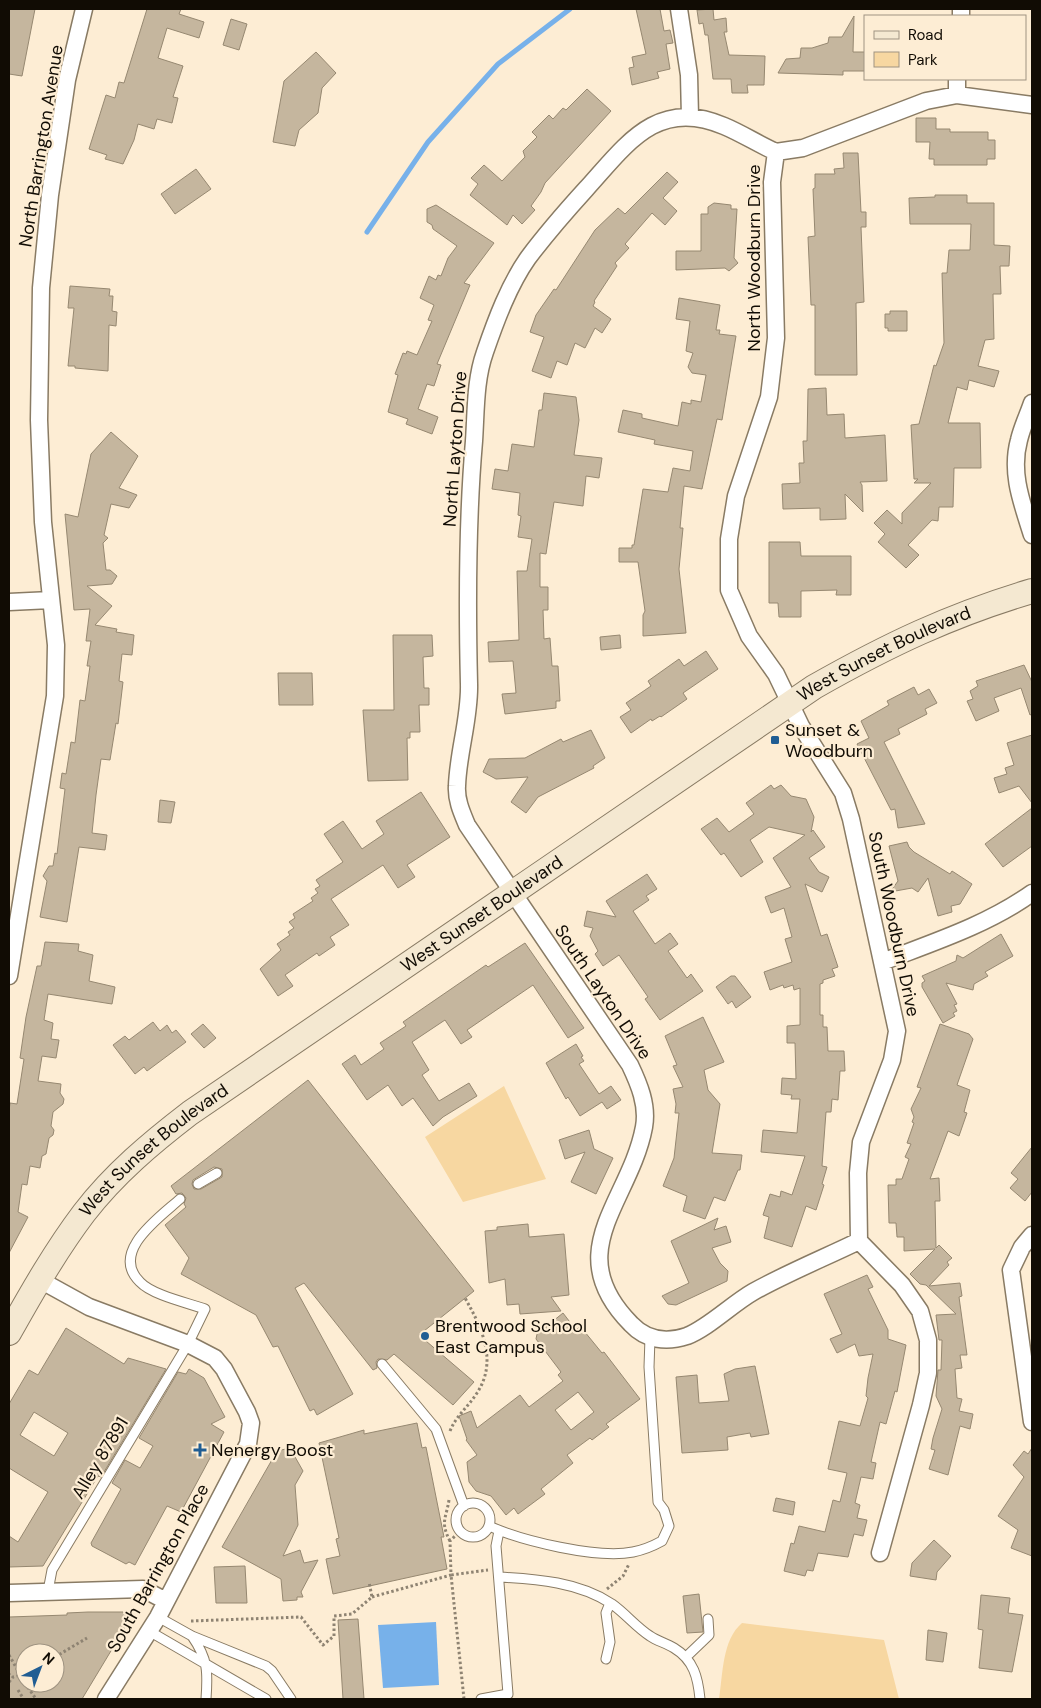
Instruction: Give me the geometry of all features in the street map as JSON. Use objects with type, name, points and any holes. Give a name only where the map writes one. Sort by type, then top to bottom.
[{"type":"main road","name":"West Sunset Boulevard","points":[[9,1333],[40,1280],[85,1212],[111,1182],[164,1133],[190,1113],[512,892],[725,749],[790,702],[862,659],[907,636],[975,608],[1032,591]]},
{"type":"street","name":"North Barrington Avenue","points":[[9,976],[55,696],[56,645],[43,522],[39,420],[41,288],[50,195],[67,80],[84,9]]},
{"type":"street","points":[[679,9],[690,75],[690,117]]},
{"type":"street","points":[[776,152],[804,148],[926,101],[957,87],[1032,105]]},
{"type":"street","name":"North Layton Drive","points":[[512,892],[467,825],[460,807],[456,787],[469,697],[467,582],[471,478],[478,383],[484,354],[505,302],[527,259],[634,136],[655,122],[673,117],[690,117],[723,125],[776,152]]},
{"type":"street","name":"North Woodburn Drive","points":[[776,152],[772,182],[776,338],[769,397],[736,496],[729,539],[729,590],[749,636],[776,674],[790,702]]},
{"type":"street","points":[[1032,403],[1019,440],[1015,465],[1018,491],[1032,535]]},
{"type":"street","points":[[9,602],[51,600]]},
{"type":"street","name":"South Woodburn Drive","points":[[790,702],[802,726],[843,792],[851,819],[897,1031],[892,1060],[860,1142],[858,1173],[859,1241]]},
{"type":"street","name":"South Layton Drive","points":[[512,892],[630,1065],[640,1085],[645,1124],[640,1145],[608,1216],[601,1239],[599,1264],[606,1291],[618,1311],[634,1327],[650,1338]]},
{"type":"street","points":[[882,962],[978,925],[1010,909],[1032,893]]},
{"type":"street","points":[[1032,1235],[1022,1247],[1012,1270],[1032,1422]]},
{"type":"street","points":[[650,1338],[669,1340],[688,1335],[752,1292],[859,1241],[902,1285],[920,1311],[928,1340],[928,1373],[921,1405],[880,1553]]},
{"type":"street","name":"South Barrington Place","points":[[40,1280],[89,1307],[188,1344],[215,1358],[224,1368],[251,1423],[251,1435],[248,1444],[158,1617],[106,1699]]},
{"type":"street","points":[[9,1593],[143,1589],[166,1601]]},
{"type":"lane","points":[[198,1184],[217,1173]]},
{"type":"lane","name":"Alley 87891","points":[[48,1591],[52,1570],[188,1344],[205,1309],[156,1291],[140,1282],[132,1270],[130,1256],[136,1241],[180,1199]]},
{"type":"lane","points":[[488,1526],[499,1531],[570,1549],[611,1553],[632,1552],[652,1546],[666,1535],[669,1526],[664,1510],[658,1502],[649,1367],[650,1338]]},
{"type":"lane","points":[[382,1364],[436,1429],[464,1506]]},
{"type":"lane","points":[[474,1503],[484,1508],[489,1516],[488,1526],[481,1535],[476,1537],[464,1534],[457,1526],[457,1514],[464,1506],[474,1503]]},
{"type":"lane","points":[[481,1699],[508,1694],[496,1546],[499,1531]]},
{"type":"lane","points":[[499,1577],[543,1580],[573,1587],[610,1603],[652,1638],[675,1648],[686,1657],[698,1679],[700,1699]]},
{"type":"lane","points":[[606,1660],[610,1642],[606,1613],[610,1603]]},
{"type":"lane","points":[[158,1617],[192,1636],[266,1666],[291,1699]]},
{"type":"lane","points":[[686,1657],[709,1635],[708,1619]]},
{"type":"lane","points":[[149,1631],[266,1699]]},
{"type":"lane","points":[[192,1636],[203,1652],[207,1665],[206,1699]]},
{"type":"path","points":[[449,1434],[458,1415],[480,1387],[487,1364],[487,1352],[481,1328],[465,1298]]},
{"type":"path","points":[[449,1499],[443,1519],[444,1531],[450,1541],[451,1575],[464,1699]]},
{"type":"path","points":[[450,1541],[460,1531]]},
{"type":"path","points":[[606,1589],[623,1576],[630,1562]]},
{"type":"path","points":[[185,1621],[301,1617],[323,1645],[334,1636],[334,1616],[352,1614],[372,1597],[451,1575]]},
{"type":"path","points":[[369,1582],[372,1597]]},
{"type":"path","points":[[65,1651],[87,1638]]},
{"type":"path","points":[[20,1693],[23,1698]]},
{"type":"green space","points":[[504,1086],[546,1179],[463,1202],[425,1137]]},
{"type":"green space","points":[[742,1623],[884,1640],[899,1699],[719,1699],[727,1648],[735,1630]]},
{"type":"water","points":[[436,1622],[439,1685],[383,1688],[378,1625]]},
{"type":"building","points":[[9,9],[35,9],[22,76],[9,74]]},
{"type":"building","points":[[147,9],[181,9],[179,14],[204,22],[199,38],[167,28],[158,58],[183,66],[173,97],[178,98],[172,123],[157,119],[154,129],[138,124],[134,140],[123,164],[105,159],[107,155],[89,149],[106,95],[115,98],[119,82],[124,83]]},
{"type":"building","points":[[636,9],[660,9],[664,31],[670,30],[673,43],[666,44],[670,69],[657,72],[659,78],[632,85],[629,68],[634,67],[632,57],[646,54]]},
{"type":"building","points":[[713,9],[714,20],[726,18],[727,32],[724,32],[729,55],[765,56],[764,85],[747,85],[748,93],[732,93],[731,79],[713,79],[708,35],[705,35],[703,23],[699,24],[697,10]]},
{"type":"building","points":[[854,16],[853,52],[864,52],[864,71],[843,71],[843,75],[778,73],[786,59],[800,58],[801,48],[812,48],[828,43],[829,37],[842,37]]},
{"type":"building","points":[[231,19],[247,24],[239,50],[223,45]]},
{"type":"building","points":[[316,52],[336,73],[322,88],[318,113],[299,130],[295,146],[273,142],[284,81]]},
{"type":"building","points":[[587,89],[611,111],[545,183],[531,206],[535,210],[522,224],[513,215],[507,225],[470,195],[478,184],[471,178],[484,165],[502,181],[525,157],[523,151],[537,137],[532,132],[549,115],[553,119],[563,108],[566,110]]},
{"type":"building","points":[[916,118],[936,118],[936,129],[950,129],[950,132],[988,132],[988,140],[995,140],[995,159],[987,159],[987,165],[934,165],[934,159],[929,159],[930,142],[916,142]]},
{"type":"building","points":[[843,153],[858,153],[861,212],[866,212],[866,227],[861,227],[864,302],[856,303],[857,375],[815,375],[815,305],[811,305],[808,237],[815,236],[813,189],[815,188],[815,174],[835,174],[834,169],[844,168]]},
{"type":"building","points":[[196,169],[211,189],[175,214],[161,194]]},
{"type":"building","points":[[667,172],[678,182],[663,198],[677,211],[665,225],[652,213],[625,244],[629,248],[615,263],[617,266],[594,301],[593,306],[611,319],[602,333],[595,328],[585,348],[575,343],[567,365],[557,361],[551,378],[532,371],[544,337],[530,332],[536,315],[554,289],[556,290],[595,230],[618,208],[625,214]]},
{"type":"building","points":[[935,195],[967,195],[967,203],[994,203],[994,245],[1010,246],[1009,266],[1000,266],[1001,294],[993,294],[994,339],[985,340],[978,366],[999,371],[994,387],[969,380],[967,390],[957,387],[948,423],[980,423],[981,468],[954,468],[953,507],[939,507],[938,521],[932,520],[908,545],[919,555],[906,568],[878,542],[885,534],[874,523],[887,510],[902,524],[902,513],[931,483],[914,483],[918,479],[914,479],[911,425],[919,424],[934,365],[936,366],[944,343],[942,273],[947,273],[949,250],[970,250],[971,224],[910,224],[909,198],[935,197]]},
{"type":"building","points":[[714,203],[731,205],[731,209],[737,209],[734,258],[738,263],[729,271],[725,268],[676,270],[676,251],[701,251],[701,214],[708,214],[708,207]]},
{"type":"building","points":[[436,205],[494,243],[464,283],[470,285],[437,364],[441,365],[434,386],[427,384],[418,409],[438,417],[432,434],[406,424],[408,419],[388,412],[398,375],[395,374],[403,353],[406,354],[407,351],[417,355],[432,321],[428,320],[434,305],[420,298],[429,276],[436,280],[438,275],[441,276],[448,258],[457,246],[433,229],[432,225],[427,222],[427,209]]},
{"type":"building","points":[[70,286],[110,289],[109,296],[113,296],[112,311],[117,312],[116,326],[109,325],[108,371],[68,366],[74,308],[68,308]]},
{"type":"building","points":[[679,298],[720,305],[716,330],[720,330],[719,334],[736,336],[722,420],[717,419],[702,489],[684,486],[680,528],[683,528],[679,569],[686,633],[643,636],[643,615],[645,611],[638,562],[619,562],[619,548],[632,548],[632,545],[634,545],[643,489],[668,492],[673,468],[690,471],[693,451],[654,444],[655,440],[618,432],[623,410],[642,414],[642,418],[678,426],[682,402],[691,404],[691,400],[701,402],[706,375],[692,373],[688,367],[693,353],[686,351],[690,321],[676,319]]},
{"type":"building","points":[[890,311],[907,311],[907,331],[888,331],[888,328],[885,328],[885,314],[890,314]]},
{"type":"building","points":[[826,388],[827,415],[844,414],[845,438],[885,435],[887,481],[860,482],[862,485],[863,512],[845,494],[846,519],[820,520],[820,508],[783,509],[782,484],[800,483],[799,463],[804,463],[803,441],[807,441],[808,389]]},
{"type":"building","points":[[544,393],[576,397],[579,420],[574,455],[602,458],[599,478],[586,476],[583,506],[554,502],[546,554],[540,553],[540,587],[548,587],[548,610],[543,610],[544,639],[550,638],[552,666],[558,666],[560,701],[556,701],[556,708],[505,714],[502,694],[516,693],[513,661],[489,662],[488,642],[519,640],[517,571],[527,571],[532,539],[518,537],[521,516],[518,515],[520,493],[492,489],[495,469],[508,471],[512,444],[534,447],[539,410],[542,410]]},
{"type":"building","points":[[111,432],[138,456],[119,488],[137,495],[129,508],[111,504],[104,535],[108,538],[103,543],[106,570],[110,570],[117,576],[112,584],[87,586],[112,606],[95,625],[117,629],[116,632],[134,635],[132,655],[122,654],[119,681],[123,682],[118,724],[116,723],[110,760],[101,759],[96,795],[92,833],[107,835],[105,850],[79,847],[67,922],[40,917],[47,881],[43,876],[49,866],[53,866],[55,853],[57,854],[65,789],[60,788],[62,773],[66,774],[71,742],[75,743],[80,700],[85,701],[90,666],[87,666],[91,641],[86,641],[90,609],[74,610],[65,514],[78,517],[91,454]]},
{"type":"building","points":[[769,542],[800,542],[801,556],[851,556],[851,595],[836,595],[837,590],[801,591],[801,617],[779,617],[778,603],[769,603]]},
{"type":"building","points":[[393,635],[432,635],[433,656],[423,657],[424,688],[429,688],[429,705],[419,705],[420,732],[410,732],[410,738],[407,738],[408,780],[368,781],[363,710],[394,710]]},
{"type":"building","points":[[620,635],[621,648],[601,650],[600,637]]},
{"type":"building","points":[[706,651],[718,669],[683,693],[687,699],[661,717],[652,721],[651,719],[631,733],[620,717],[631,710],[626,703],[651,686],[648,681],[679,659],[684,666]]},
{"type":"building","points":[[1024,665],[1032,682],[1032,714],[1030,715],[1021,688],[994,698],[999,711],[976,721],[967,701],[973,699],[970,691],[978,686],[976,681]]},
{"type":"building","points":[[278,673],[312,673],[313,705],[279,705]]},
{"type":"building","points":[[914,687],[918,695],[929,689],[937,703],[925,709],[927,714],[898,729],[900,734],[884,742],[925,824],[898,828],[895,809],[891,810],[857,744],[869,738],[861,721],[889,705],[887,701]]},
{"type":"building","points":[[591,730],[605,758],[593,766],[594,768],[538,797],[526,813],[511,802],[528,777],[496,779],[483,772],[489,759],[525,758],[561,739],[563,742]]},
{"type":"building","points":[[1032,735],[1032,803],[1019,786],[999,793],[994,778],[1007,774],[1005,768],[1014,765],[1007,743]]},
{"type":"building","points":[[771,785],[774,789],[781,785],[791,796],[806,799],[814,817],[811,832],[813,830],[825,847],[809,858],[819,872],[829,877],[822,892],[805,884],[821,936],[827,934],[838,967],[832,969],[835,976],[823,980],[823,983],[820,984],[820,1015],[823,1015],[823,1027],[827,1027],[828,1051],[844,1051],[845,1071],[840,1071],[838,1100],[832,1099],[831,1112],[826,1112],[822,1166],[827,1167],[822,1184],[824,1185],[816,1210],[806,1206],[792,1247],[764,1238],[769,1217],[763,1215],[770,1194],[780,1197],[781,1191],[792,1195],[805,1156],[761,1152],[763,1130],[797,1133],[800,1099],[791,1099],[792,1095],[781,1094],[782,1078],[796,1079],[795,1043],[787,1043],[787,1026],[800,1025],[800,988],[794,990],[793,985],[784,988],[783,985],[770,990],[764,972],[792,962],[785,939],[792,937],[784,908],[771,913],[765,897],[791,887],[773,858],[805,835],[769,827],[750,840],[763,862],[741,877],[724,853],[721,855],[701,829],[717,818],[729,832],[754,814],[746,803]]},
{"type":"building","points":[[421,792],[450,837],[407,865],[415,877],[398,888],[383,865],[331,899],[349,925],[330,937],[335,945],[319,956],[317,953],[285,975],[293,986],[278,996],[260,969],[281,950],[277,944],[290,935],[288,932],[294,928],[289,922],[295,918],[293,914],[313,901],[311,898],[318,893],[315,889],[320,886],[316,880],[343,862],[324,834],[343,821],[362,849],[384,834],[376,821]]},
{"type":"building","points":[[160,800],[175,802],[171,823],[158,822]]},
{"type":"building","points":[[1032,808],[1032,846],[1003,867],[985,844]]},
{"type":"building","points":[[907,842],[914,852],[950,874],[952,871],[972,884],[960,904],[951,906],[952,912],[938,916],[928,878],[918,892],[912,888],[890,892],[898,881],[889,846]]},
{"type":"building","points":[[647,874],[657,889],[646,896],[649,900],[633,911],[655,944],[670,933],[678,944],[668,951],[687,978],[691,974],[703,991],[660,1020],[645,999],[648,997],[619,955],[603,966],[595,954],[598,951],[590,936],[593,928],[584,926],[587,911],[616,917],[606,901]]},
{"type":"building","points":[[1001,934],[1013,956],[985,972],[988,976],[974,984],[973,990],[946,983],[957,1004],[954,1005],[957,1011],[953,1013],[955,1016],[943,1023],[922,987],[922,983],[925,981],[922,976],[956,961],[957,955],[963,958]]},
{"type":"building","points":[[45,942],[79,944],[78,951],[93,955],[89,981],[115,987],[112,1004],[48,994],[44,1020],[53,1023],[51,1039],[59,1040],[56,1058],[42,1056],[38,1081],[61,1084],[60,1093],[64,1099],[63,1104],[53,1112],[51,1126],[54,1130],[53,1135],[49,1138],[46,1154],[42,1156],[40,1168],[30,1166],[27,1185],[22,1184],[18,1212],[28,1217],[9,1253],[9,1111],[10,1103],[17,1104],[24,1059],[20,1058],[26,1017],[37,966],[41,966]]},
{"type":"building","points":[[525,943],[584,1028],[568,1038],[533,985],[467,1030],[472,1037],[461,1044],[445,1020],[412,1042],[429,1070],[422,1075],[439,1101],[469,1083],[477,1096],[443,1117],[433,1126],[413,1098],[402,1106],[388,1085],[367,1100],[342,1064],[355,1055],[361,1065],[384,1049],[380,1043],[406,1026],[403,1022],[486,965],[488,967]]},
{"type":"building","points":[[731,976],[735,976],[751,997],[736,1008],[732,1001],[728,1004],[716,987]]},
{"type":"building","points":[[703,1017],[724,1062],[704,1070],[708,1090],[720,1104],[712,1153],[742,1155],[740,1170],[738,1170],[725,1201],[714,1197],[705,1219],[683,1211],[687,1196],[663,1186],[674,1158],[679,1113],[675,1113],[676,1104],[673,1089],[683,1087],[673,1066],[677,1065],[665,1036]]},
{"type":"building","points":[[153,1022],[160,1031],[167,1025],[172,1033],[176,1030],[186,1042],[147,1071],[144,1067],[135,1074],[113,1045],[125,1036],[129,1040]]},
{"type":"building","points":[[203,1024],[216,1038],[204,1048],[191,1034]]},
{"type":"building","points":[[940,1024],[969,1034],[973,1039],[957,1085],[970,1090],[964,1112],[967,1113],[959,1136],[948,1131],[930,1179],[939,1178],[940,1201],[935,1201],[936,1248],[939,1245],[952,1258],[947,1262],[949,1265],[929,1286],[960,1283],[962,1296],[959,1297],[967,1355],[960,1355],[962,1368],[955,1369],[957,1398],[962,1399],[959,1411],[973,1414],[970,1429],[960,1426],[948,1475],[929,1469],[935,1450],[931,1449],[933,1438],[942,1409],[936,1396],[938,1370],[941,1370],[942,1340],[939,1340],[936,1315],[956,1314],[926,1285],[920,1284],[910,1274],[935,1249],[904,1251],[904,1237],[897,1237],[896,1223],[889,1223],[888,1185],[896,1185],[896,1179],[902,1179],[909,1159],[905,1157],[911,1144],[907,1143],[914,1123],[912,1122],[914,1117],[911,1109],[921,1088],[917,1087]]},
{"type":"building","points":[[576,1044],[584,1061],[579,1064],[599,1094],[611,1086],[621,1100],[607,1109],[602,1102],[580,1116],[568,1097],[566,1099],[546,1063]]},
{"type":"building","points":[[308,1080],[474,1291],[419,1335],[474,1382],[453,1405],[394,1354],[387,1360],[378,1359],[376,1362],[377,1368],[373,1370],[304,1283],[295,1288],[353,1394],[317,1415],[314,1409],[310,1411],[278,1346],[273,1347],[256,1315],[181,1274],[189,1258],[165,1225],[186,1207],[184,1204],[186,1198],[182,1193],[176,1194],[171,1186]],"holes":[[[214,1167],[222,1169],[222,1177],[201,1189],[194,1189],[193,1180]]]},
{"type":"building","points":[[589,1130],[594,1149],[613,1158],[596,1194],[571,1182],[585,1152],[565,1159],[559,1140]]},
{"type":"building","points":[[1032,1147],[1032,1192],[1025,1201],[1010,1188],[1018,1179],[1011,1173]]},
{"type":"building","points":[[718,1218],[714,1230],[726,1226],[731,1242],[712,1248],[720,1263],[728,1271],[727,1281],[676,1305],[668,1304],[662,1296],[689,1283],[671,1241]]},
{"type":"building","points":[[528,1224],[529,1237],[564,1234],[569,1295],[551,1297],[561,1311],[520,1314],[519,1304],[507,1305],[505,1279],[489,1283],[485,1231],[497,1230],[497,1227]]},
{"type":"building","points":[[867,1275],[873,1287],[868,1289],[888,1330],[888,1339],[906,1345],[897,1392],[895,1391],[886,1424],[880,1422],[871,1462],[876,1463],[873,1479],[861,1477],[855,1503],[860,1505],[857,1518],[867,1520],[863,1536],[854,1534],[848,1557],[818,1553],[813,1571],[807,1570],[805,1576],[784,1571],[791,1543],[794,1544],[799,1526],[825,1532],[833,1500],[840,1502],[847,1473],[828,1469],[839,1421],[860,1426],[868,1398],[866,1396],[868,1378],[873,1354],[859,1356],[855,1344],[837,1353],[830,1339],[842,1334],[824,1294]]},
{"type":"building","points":[[563,1313],[576,1330],[580,1326],[602,1353],[604,1352],[640,1399],[606,1424],[609,1427],[567,1455],[573,1463],[541,1489],[545,1494],[518,1514],[514,1508],[506,1515],[491,1496],[476,1491],[469,1482],[467,1462],[477,1455],[466,1440],[459,1416],[471,1411],[477,1428],[520,1395],[529,1407],[563,1381],[558,1375],[561,1372],[536,1339],[537,1334]],"holes":[[[578,1392],[594,1412],[571,1430],[555,1410]]]},
{"type":"building","points":[[66,1328],[124,1364],[128,1358],[166,1369],[101,1477],[98,1476],[43,1566],[9,1567],[9,1536],[18,1542],[48,1492],[9,1468],[9,1404],[29,1370],[38,1375]],"holes":[[[34,1412],[68,1433],[54,1456],[20,1435]]]},
{"type":"building","points":[[755,1366],[769,1434],[751,1437],[750,1433],[727,1437],[728,1450],[682,1453],[676,1377],[697,1375],[699,1403],[729,1401],[724,1374],[735,1369]]},
{"type":"building","points":[[189,1369],[204,1378],[225,1417],[211,1424],[224,1432],[181,1512],[167,1506],[135,1565],[129,1562],[126,1564],[92,1546],[91,1543],[121,1489],[112,1483],[125,1460],[140,1468],[153,1446],[139,1438],[178,1372],[186,1374]]},
{"type":"building","points":[[417,1423],[422,1448],[426,1447],[444,1537],[441,1537],[447,1569],[333,1594],[326,1559],[340,1556],[336,1539],[339,1538],[319,1443],[364,1430],[364,1434]]},
{"type":"building","points":[[290,1448],[303,1471],[295,1485],[298,1525],[283,1556],[300,1550],[304,1563],[318,1560],[301,1592],[303,1597],[297,1597],[297,1600],[283,1601],[281,1579],[222,1547],[277,1451]]},
{"type":"building","points":[[1032,1448],[1032,1556],[1011,1548],[1018,1530],[998,1516],[1024,1477],[1013,1465],[1024,1451],[1028,1454]]},
{"type":"building","points":[[776,1498],[795,1502],[793,1515],[773,1511]]},
{"type":"building","points":[[934,1540],[951,1556],[937,1572],[936,1580],[910,1576],[912,1563]]},
{"type":"building","points":[[245,1566],[247,1603],[216,1603],[214,1567]]},
{"type":"building","points":[[699,1594],[703,1632],[687,1633],[683,1596]]},
{"type":"building","points":[[981,1595],[1010,1598],[1008,1613],[1023,1615],[1012,1672],[979,1668],[983,1630],[978,1629]]},
{"type":"building","points":[[123,1612],[129,1621],[82,1699],[9,1699],[9,1617],[67,1615],[67,1613]]},
{"type":"building","points":[[358,1619],[364,1699],[343,1699],[338,1620]]},
{"type":"building","points":[[928,1630],[947,1633],[943,1662],[926,1660]]},
{"type":"waterway","points":[[367,232],[428,142],[498,64],[570,9]]},
{"type":"place","name":"Sunset & Woodburn","points":[[775,740]]},
{"type":"place","name":"Brentwood School East Campus","points":[[425,1336]]},
{"type":"place","name":"Nenergy Boost","points":[[200,1450]]}]
